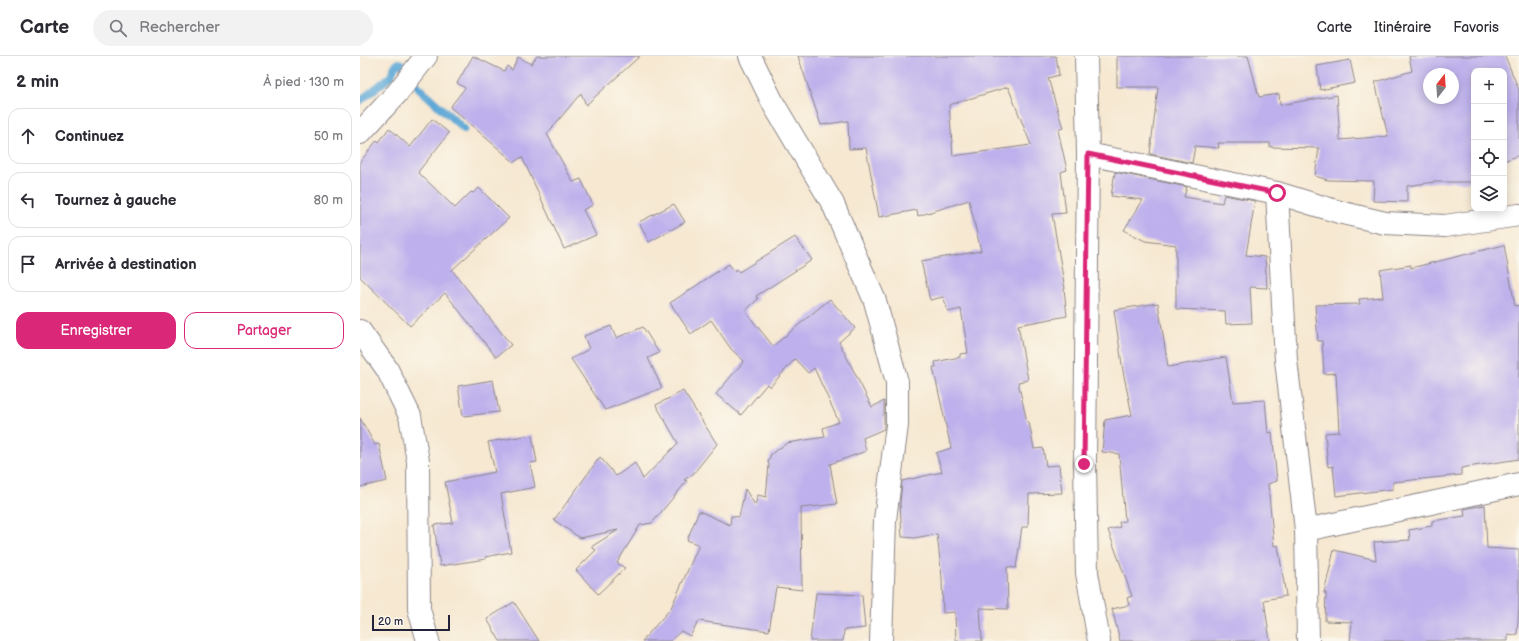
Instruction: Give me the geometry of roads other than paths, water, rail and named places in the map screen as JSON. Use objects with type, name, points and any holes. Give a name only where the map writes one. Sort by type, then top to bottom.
[{"type":"street","points":[[360,133],[398,92],[426,56]]},
{"type":"street","points":[[750,56],[774,105],[833,204],[875,301],[897,382],[897,425],[885,520],[881,641]]},
{"type":"street","points":[[1086,56],[1088,154],[1084,464],[1086,558],[1087,573],[1099,641]]},
{"type":"street","points":[[1088,154],[1277,193],[1339,212],[1385,223],[1445,226],[1519,215]]},
{"type":"street","points":[[1277,193],[1286,360],[1306,530],[1308,641]]},
{"type":"street","points":[[360,331],[387,369],[410,416],[418,461],[419,609],[428,641]]},
{"type":"street","points":[[1306,530],[1519,484]]},
{"type":"waterway","points":[[360,101],[391,76],[395,66],[399,63],[402,64],[419,88],[464,129]]}]
